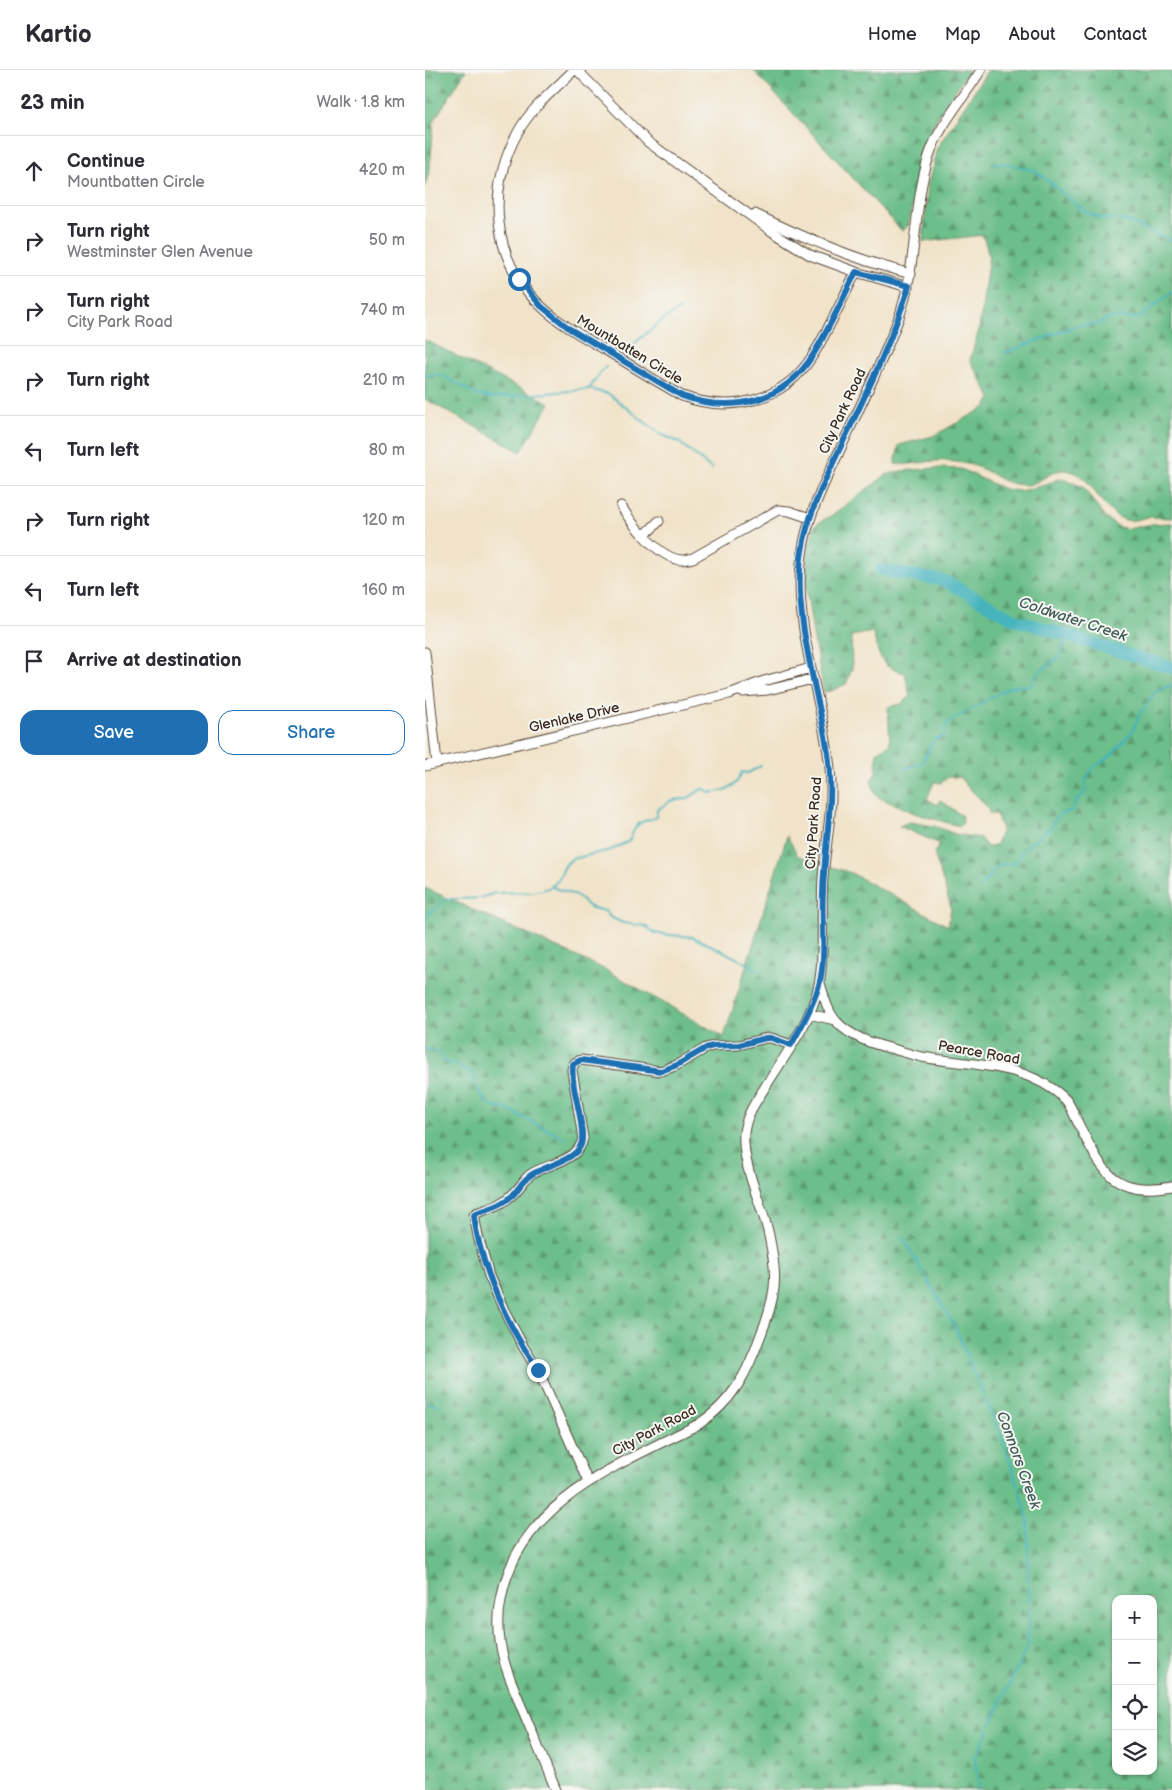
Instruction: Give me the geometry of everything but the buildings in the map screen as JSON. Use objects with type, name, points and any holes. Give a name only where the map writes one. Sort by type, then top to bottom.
[{"type":"street","points":[[575,70],[648,142],[773,232],[810,255],[856,272],[909,286]]},
{"type":"street","name":"Mountbatten Circle","points":[[575,70],[533,111],[518,130],[507,154],[499,189],[498,203],[499,230],[510,266],[541,306],[570,329],[682,396],[695,401],[713,404],[745,403],[779,390],[803,368],[813,356],[856,272]]},
{"type":"street","name":"City Park Road","points":[[556,1790],[505,1664],[499,1633],[500,1606],[504,1583],[512,1561],[527,1536],[549,1512],[587,1482],[699,1424],[713,1414],[739,1385],[747,1371],[765,1323],[771,1302],[774,1271],[767,1230],[747,1160],[744,1128],[753,1107],[809,1014],[820,983],[823,952],[823,878],[832,787],[828,748],[813,679],[805,628],[800,584],[802,551],[817,498],[892,335],[909,286],[923,182],[930,152],[942,128],[981,70]]},
{"type":"street","points":[[737,206],[802,237],[850,256],[911,274]]},
{"type":"street","points":[[621,506],[628,518],[661,552],[674,559],[683,560],[693,558],[778,510],[789,511],[810,518]]},
{"type":"street","points":[[645,535],[659,521]]},
{"type":"street","points":[[425,652],[437,763]]},
{"type":"street","name":"Glenlake Drive","points":[[425,766],[729,694],[764,681],[811,668]]},
{"type":"street","name":"Glenlake Drive","points":[[729,694],[769,690],[813,679]]},
{"type":"street","name":"Pearce Road","points":[[820,983],[828,1007],[835,1020],[855,1036],[874,1044],[921,1056],[1011,1069],[1040,1080],[1066,1100],[1096,1158],[1108,1174],[1123,1185],[1154,1189],[1172,1186]]},
{"type":"street","points":[[809,1014],[835,1020]]},
{"type":"street","points":[[587,1482],[538,1370],[504,1310],[489,1276],[474,1215],[506,1201],[531,1174],[570,1156],[579,1149],[583,1138],[572,1070],[573,1064],[576,1061],[581,1060],[661,1071],[677,1065],[713,1046],[739,1045],[766,1038],[791,1045]]},
{"type":"green space","points":[[425,70],[466,70],[434,121],[430,168],[425,187]]},
{"type":"green space","points":[[753,70],[969,70],[936,120],[926,143],[908,226],[902,231]]},
{"type":"green space","points":[[988,70],[1172,70],[1172,518],[1149,517],[1129,521],[1123,519],[1108,508],[1083,478],[1066,470],[1055,472],[1036,482],[1024,485],[1010,483],[978,467],[959,463],[935,461],[895,464],[899,445],[933,436],[986,407],[991,398],[970,360],[979,330],[989,256],[983,235],[923,242],[928,184],[937,148]]},
{"type":"green space","points":[[425,340],[550,403],[521,452],[425,399]]},
{"type":"green space","points":[[936,468],[961,469],[1004,489],[1020,491],[1046,485],[1060,478],[1083,487],[1105,518],[1119,527],[1128,529],[1152,524],[1172,523],[1172,1790],[425,1790],[425,888],[604,969],[724,1037],[787,836],[798,856],[851,873],[948,926],[951,907],[934,853],[940,844],[899,826],[910,822],[934,826],[955,834],[980,838],[987,847],[992,847],[996,845],[1002,829],[996,814],[990,814],[984,804],[960,777],[948,777],[941,783],[934,782],[927,799],[938,805],[940,800],[962,816],[963,823],[959,826],[917,814],[875,794],[871,780],[876,773],[877,752],[890,744],[888,707],[901,704],[910,697],[905,673],[890,667],[881,659],[873,632],[851,636],[852,669],[846,684],[824,692],[806,586],[808,552],[815,525],[832,515],[886,475],[901,471]]},
{"type":"waterway","points":[[993,163],[1009,164],[1036,171],[1086,212],[1100,218],[1127,221],[1172,241]]},
{"type":"waterway","points":[[1004,353],[1078,325],[1099,324],[1110,318],[1139,318],[1172,292]]},
{"type":"waterway","points":[[630,347],[664,319],[680,309]]},
{"type":"waterway","points":[[589,389],[606,367]]},
{"type":"waterway","points":[[425,375],[442,375],[477,395],[493,398],[589,389],[609,394],[660,434],[679,442],[712,469]]},
{"type":"waterway","name":"Coldwater Creek","points":[[881,570],[945,581],[1014,619],[1172,668]]},
{"type":"waterway","points":[[904,769],[922,763],[934,739],[943,737],[947,723],[1010,687],[1031,685],[1034,676],[1059,657],[1068,636]]},
{"type":"waterway","points":[[980,887],[999,865],[1016,863],[1024,849],[1052,826],[1058,815],[1073,810],[1076,801],[1085,793],[1086,778],[1093,768],[1110,756],[1132,732],[1140,713],[1156,691],[1172,685]]},
{"type":"waterway","points":[[425,917],[445,899],[480,898],[495,893],[531,892],[552,886],[572,859],[611,850],[629,841],[638,824],[656,817],[657,810],[672,800],[687,799],[703,788],[710,793],[726,790],[737,782],[742,772],[748,773],[761,766]]},
{"type":"waterway","points":[[552,887],[577,896],[589,907],[605,911],[610,917],[623,923],[645,926],[655,933],[692,937],[759,970]]},
{"type":"waterway","points":[[425,1049],[440,1053],[444,1061],[449,1064],[456,1064],[473,1074],[477,1087],[487,1103],[506,1109],[564,1138]]},
{"type":"waterway","name":"Connors Creek","points":[[902,1236],[956,1329],[1004,1444],[1028,1517],[1028,1645],[975,1758],[978,1790]]},
{"type":"waterway","points":[[425,1402],[437,1405]]},
{"type":"route","points":[[519,279],[541,306],[570,329],[682,396],[695,401],[729,405],[762,398],[779,390],[798,374],[813,356],[856,272],[909,286],[892,335],[817,498],[807,527],[802,551],[801,601],[811,668],[828,748],[832,787],[823,878],[823,952],[820,983],[809,1014],[791,1045],[766,1038],[739,1045],[713,1046],[698,1052],[668,1070],[661,1071],[581,1060],[573,1064],[572,1070],[583,1138],[579,1149],[570,1156],[531,1174],[506,1201],[474,1215],[489,1276],[504,1310],[538,1370]]}]
